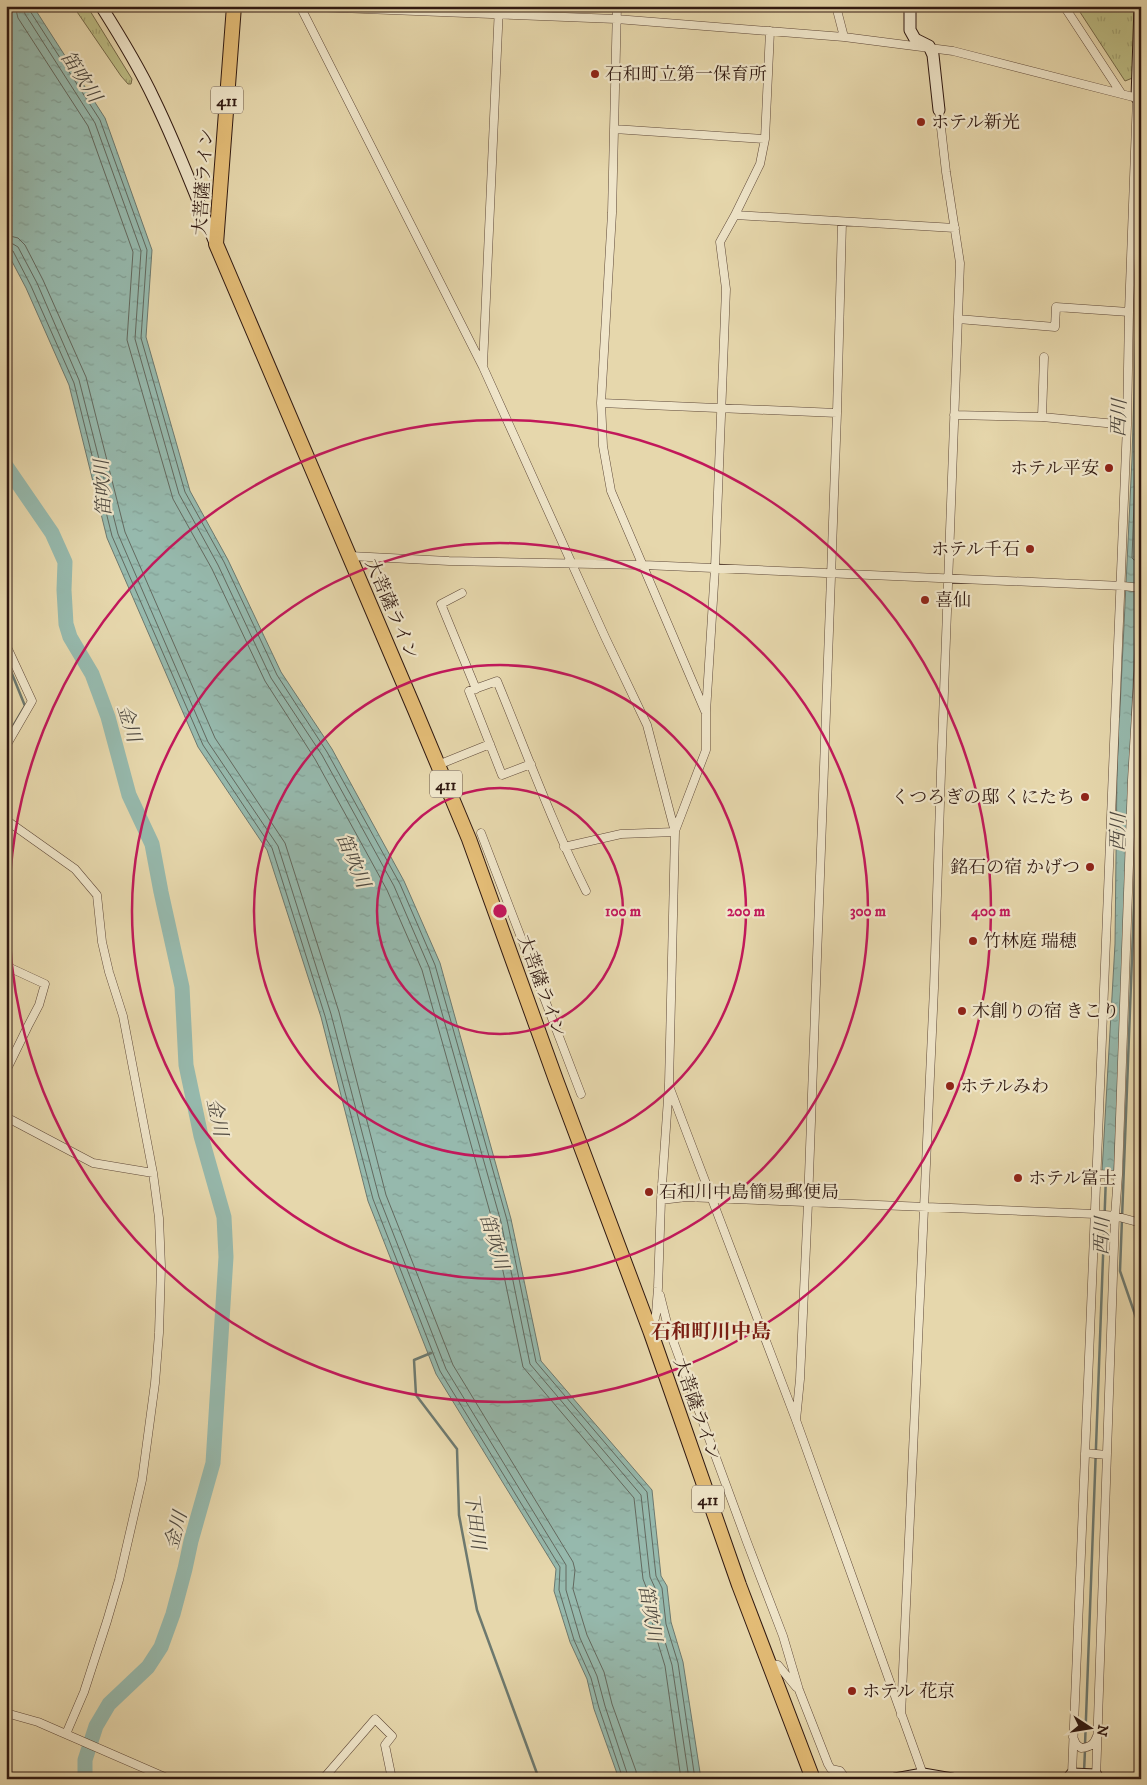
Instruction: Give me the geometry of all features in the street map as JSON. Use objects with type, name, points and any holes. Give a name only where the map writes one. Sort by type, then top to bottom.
[{"type":"highway","name":"大菩薩ライン","points":[[234,6],[216,244],[469,839],[651,1333],[706,1492],[813,1779]]},
{"type":"main road","points":[[101,6],[120,35],[153,96],[216,244]]},
{"type":"main road","points":[[910,6],[910,30],[915,39],[929,46],[933,55],[939,110]]},
{"type":"main road","points":[[1139,99],[1140,6]]},
{"type":"main road","points":[[196,196],[209,199],[220,194]]},
{"type":"main road","points":[[895,1779],[924,1777],[952,1779]]},
{"type":"street","points":[[289,6],[499,10],[844,37],[929,46],[953,50],[1139,99],[1129,312],[1127,425],[1098,1215],[1085,1453],[1073,1737],[1084,1776]]},
{"type":"street","points":[[617,6],[612,213],[601,403],[603,446],[610,491],[644,565],[706,712]]},
{"type":"street","points":[[836,6],[844,37]]},
{"type":"street","points":[[1064,6],[1121,93]]},
{"type":"street","points":[[300,7],[483,367],[605,637],[647,725],[675,832],[669,1084],[661,1200],[658,1288],[656,1314],[651,1333]]},
{"type":"street","points":[[483,367],[499,10]]},
{"type":"street","points":[[675,832],[706,750],[706,712],[715,568],[726,289],[720,242],[760,164],[765,138],[770,31]]},
{"type":"street","points":[[901,1715],[934,988],[960,263],[939,110]]},
{"type":"street","points":[[614,129],[765,138]]},
{"type":"street","points":[[735,215],[955,228]]},
{"type":"street","points":[[796,1420],[800,1379],[808,1203],[837,413],[842,222]]},
{"type":"street","points":[[958,319],[1055,327],[1056,307],[1129,312]]},
{"type":"street","points":[[1042,417],[1044,357]]},
{"type":"street","points":[[601,403],[837,413]]},
{"type":"street","points":[[954,415],[1042,417],[1127,425]]},
{"type":"street","points":[[350,556],[449,561],[572,562],[1140,588]]},
{"type":"street","points":[[462,593],[441,604],[476,689]]},
{"type":"street","points":[[1084,1776],[1097,1734],[1116,1175],[1134,736],[1141,629]]},
{"type":"street","points":[[6,645],[32,701],[6,746]]},
{"type":"street","points":[[531,764],[502,775],[469,691],[497,681],[531,764],[564,847],[586,890]]},
{"type":"street","points":[[438,765],[490,744]]},
{"type":"street","points":[[6,820],[75,869],[97,895],[102,942],[123,1016],[153,1173],[159,1218],[159,1324],[156,1383],[142,1480],[119,1580],[107,1621],[84,1692],[66,1734]]},
{"type":"street","points":[[564,847],[621,834],[675,832]]},
{"type":"street","points":[[481,833],[581,1094]]},
{"type":"street","points":[[495,912],[510,909]]},
{"type":"street","points":[[6,966],[45,984],[40,1005],[6,1072]]},
{"type":"street","points":[[669,1084],[796,1420],[924,1777]]},
{"type":"street","points":[[6,1117],[93,1163],[153,1173]]},
{"type":"street","points":[[1099,1174],[1116,1175]]},
{"type":"street","points":[[661,1200],[686,1197],[1098,1215],[1115,1216],[1141,1223]]},
{"type":"street","points":[[658,1288],[668,1327],[783,1636],[799,1690],[828,1764],[831,1769],[840,1771],[846,1779]]},
{"type":"street","points":[[1085,1453],[1107,1455]]},
{"type":"street","points":[[769,1664],[778,1664],[799,1690]]},
{"type":"street","points":[[6,1713],[38,1722],[169,1779]]},
{"type":"street","points":[[323,1779],[375,1719],[392,1736],[385,1745],[392,1779]]},
{"type":"street","points":[[1073,1737],[1076,1744],[1081,1748],[1088,1747],[1094,1743],[1097,1734]]},
{"type":"green space","points":[[73,6],[87,6],[132,79],[131,84],[128,84],[121,76]]},
{"type":"green space","points":[[1076,6],[1137,6],[1135,77],[1125,81]]},
{"type":"water","name":"笛吹川","points":[[6,6],[33,6],[105,118],[152,250],[146,337],[190,491],[228,560],[281,672],[332,749],[404,881],[440,963],[511,1219],[541,1361],[652,1490],[661,1576],[667,1586],[671,1622],[683,1662],[701,1779],[619,1779],[594,1709],[587,1679],[570,1642],[554,1591],[556,1569],[436,1374],[368,1201],[321,1017],[267,850],[198,747],[107,538],[69,385],[26,288],[6,250]]},
{"type":"water","points":[[1141,143],[1141,515],[1114,1172],[1102,1172],[1115,944],[1117,771],[1132,459]]},
{"type":"waterway","name":"金川","points":[[6,466],[52,533],[65,562],[66,624],[70,637],[92,674],[108,717],[129,795],[152,844],[182,987],[186,1065],[201,1136],[224,1217],[226,1257],[213,1463],[173,1614],[161,1647],[148,1667],[109,1704],[96,1726],[85,1760],[85,1779]]},
{"type":"waterway","points":[[6,659],[25,706],[6,738]]},
{"type":"waterway","name":"西川","points":[[1126,721],[1126,735],[1140,748]]},
{"type":"waterway","name":"西川","points":[[1140,748],[1120,1271],[1141,1332]]},
{"type":"waterway","points":[[1085,1745],[1106,1176]]},
{"type":"waterway","name":"下田川","points":[[431,1353],[414,1360],[416,1395],[457,1449],[459,1515],[477,1610],[539,1779]]},
{"type":"waterway","points":[[1084,1772],[1085,1750]]},
{"type":"place","name":"石和町立第一保育所","points":[[595,74]]},
{"type":"place","name":"ホテル新光","points":[[921,122]]},
{"type":"place","name":"ホテル平安","points":[[1109,468]]},
{"type":"place","name":"ホテル千石","points":[[1030,549]]},
{"type":"place","name":"喜仙","points":[[925,600]]},
{"type":"place","name":"くつろぎの邸 くにたち","points":[[1085,797]]},
{"type":"place","name":"銘石の宿 かげつ","points":[[1090,867]]},
{"type":"place","name":"竹林庭 瑞穂","points":[[973,941]]},
{"type":"place","name":"木創りの宿 きこり","points":[[962,1011]]},
{"type":"place","name":"ホテルみわ","points":[[950,1086]]},
{"type":"place","name":"ホテル富士","points":[[1018,1178]]},
{"type":"place","name":"石和川中島簡易郵便局","points":[[649,1192]]},
{"type":"place","name":"ホテル 花京","points":[[852,1691]]},
{"type":"district","name":"石和町川中島","points":[[711,1331]]}]
